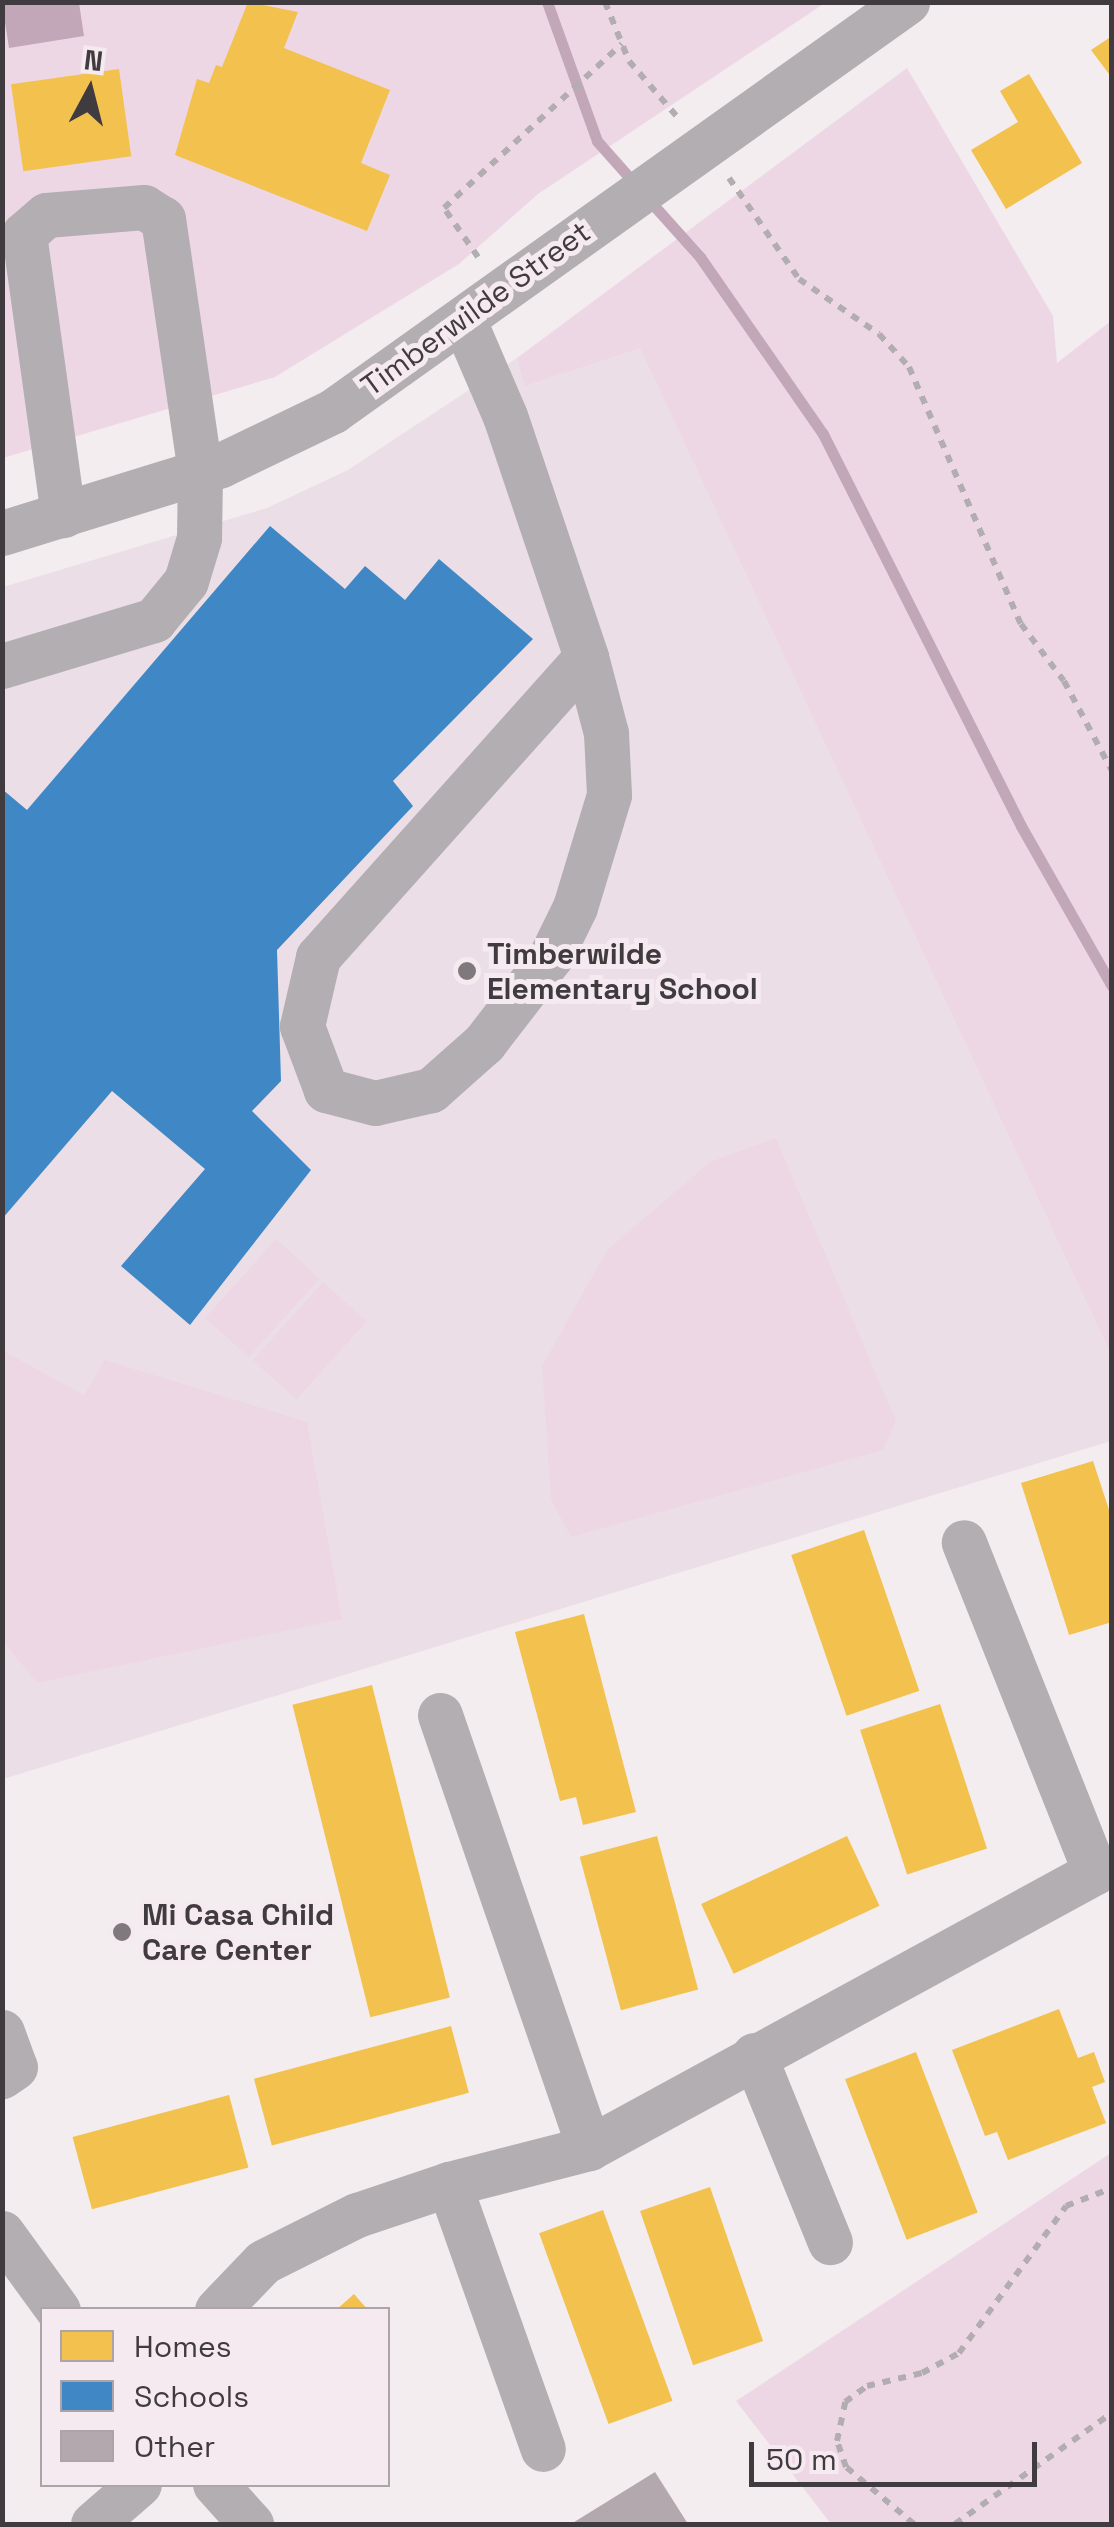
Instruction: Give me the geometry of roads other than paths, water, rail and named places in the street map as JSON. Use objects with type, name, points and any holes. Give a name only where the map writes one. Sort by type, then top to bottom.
[{"type":"street","name":"Timberwilde Street","points":[[2,534],[200,472],[334,411],[464,321],[543,258],[907,2]]},
{"type":"street","points":[[2,666],[154,620],[186,581],[198,538],[200,472],[163,219],[144,207],[46,215],[24,234],[63,514]]},
{"type":"street","points":[[464,321],[505,416],[586,657],[606,733],[609,794],[575,907],[552,956],[484,1044],[432,1090],[376,1103],[326,1090],[302,1026],[318,957],[586,657]]},
{"type":"street","points":[[220,2307],[264,2262],[357,2215],[449,2184],[589,2148],[754,2055],[1103,1888],[964,1542]]},
{"type":"street","points":[[440,1715],[589,2148]]},
{"type":"street","points":[[2,2032],[15,2067],[2,2076]]},
{"type":"street","points":[[754,2055],[830,2242]]},
{"type":"street","points":[[449,2184],[543,2449]]},
{"type":"street","points":[[2,2233],[56,2307]]},
{"type":"street","points":[[93,2524],[136,2487]]},
{"type":"street","points":[[218,2487],[251,2524]]},
{"type":"waterway","points":[[547,2],[597,141],[636,185]]},
{"type":"waterway","points":[[648,199],[700,257],[823,434],[1021,826],[1112,986]]},
{"type":"place","name":"Timberwilde Elementary School","points":[[467,971]]},
{"type":"place","name":"Mi Casa Child Care Center","points":[[122,1932]]}]
